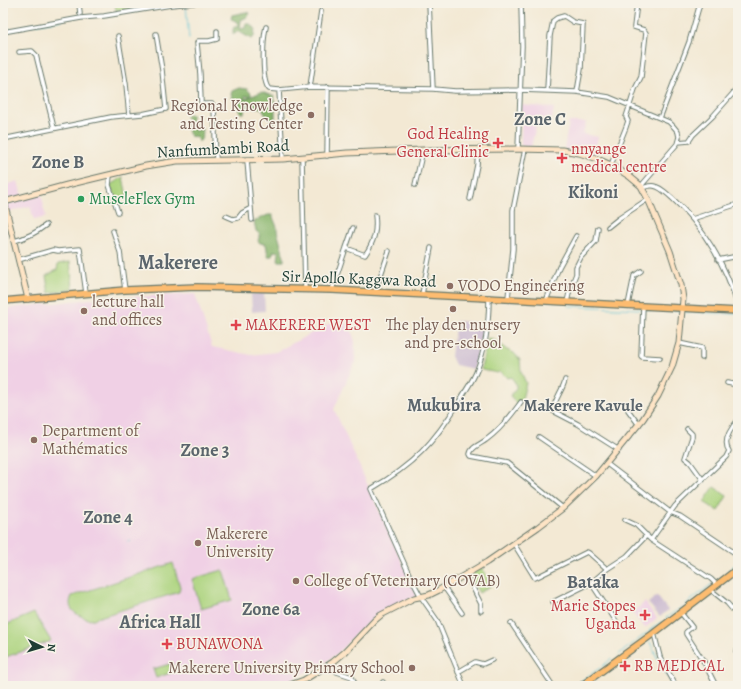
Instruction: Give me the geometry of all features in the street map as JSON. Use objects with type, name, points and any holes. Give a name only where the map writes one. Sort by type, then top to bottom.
[{"type":"main road","name":"Sir Apollo Kaggwa Road","points":[[3,301],[125,290],[197,287],[332,290],[738,311]]},
{"type":"main road","points":[[581,686],[681,613],[738,567]]},
{"type":"street","points":[[79,3],[80,14]]},
{"type":"street","points":[[3,32],[80,18],[194,3]]},
{"type":"street","points":[[429,3],[433,89]]},
{"type":"street","points":[[518,149],[522,46],[521,3]]},
{"type":"street","points":[[611,165],[626,127],[628,121],[626,117],[635,89],[641,77],[646,34],[644,30],[634,27],[637,3]]},
{"type":"street","points":[[660,118],[689,42],[699,7]]},
{"type":"street","points":[[310,87],[321,11]]},
{"type":"street","points":[[547,90],[549,49],[552,27],[555,19],[564,16],[573,22],[583,24],[581,69],[577,92]]},
{"type":"street","points":[[266,27],[264,38],[264,66],[266,84],[269,89],[279,90],[328,87],[433,89],[455,91],[547,90],[604,95],[630,105],[672,124],[677,130],[679,137],[678,142],[642,187]]},
{"type":"street","points":[[216,160],[214,106],[212,104],[202,104],[201,102],[197,42],[216,40],[217,31]]},
{"type":"street","points":[[3,139],[111,117],[142,114],[166,109],[156,34]]},
{"type":"street","points":[[118,36],[126,84],[129,115]]},
{"type":"street","points":[[19,52],[32,51],[36,55],[54,128]]},
{"type":"street","points":[[327,156],[328,87]]},
{"type":"street","points":[[279,90],[283,159]]},
{"type":"street","points":[[678,142],[689,141],[693,135],[720,109],[732,93],[735,91],[738,93]]},
{"type":"street","points":[[470,199],[477,165],[478,148]]},
{"type":"street","name":"Nanfumbambi Road","points":[[3,201],[146,166],[177,161],[283,159],[346,153],[478,148],[562,150],[579,153],[611,165],[629,176],[642,187],[675,267],[682,292],[682,308],[679,343],[672,367],[655,402],[639,425],[596,476],[563,508],[538,528],[432,594],[414,598],[379,616],[345,652],[329,665],[304,680],[287,686]]},
{"type":"street","points":[[508,298],[513,249],[514,210],[524,149]]},
{"type":"street","points":[[415,185],[423,150]]},
{"type":"street","points":[[302,158],[305,289]]},
{"type":"street","points":[[247,160],[252,220]]},
{"type":"street","points":[[110,175],[109,185],[118,212]]},
{"type":"street","points":[[642,187],[654,186],[661,188],[688,214],[710,244],[729,281],[738,307]]},
{"type":"street","points":[[608,227],[648,199]]},
{"type":"street","points":[[3,201],[28,299]]},
{"type":"street","points":[[692,219],[738,204]]},
{"type":"street","points":[[226,216],[233,219],[238,218],[242,213],[251,208]]},
{"type":"street","points":[[346,248],[365,255],[375,236],[375,215]]},
{"type":"street","points":[[14,241],[24,239],[36,233],[46,225]]},
{"type":"street","points":[[332,290],[353,228]]},
{"type":"street","points":[[567,302],[576,274],[576,267],[581,257],[596,241],[598,228]]},
{"type":"street","points":[[113,232],[120,252],[125,290]]},
{"type":"street","points":[[546,301],[559,267],[576,236]]},
{"type":"street","points":[[422,294],[431,248]]},
{"type":"street","points":[[18,260],[53,250],[80,249],[86,293]]},
{"type":"street","points":[[375,292],[389,252]]},
{"type":"street","points":[[718,260],[738,256]]},
{"type":"street","points":[[628,305],[634,276],[641,271]]},
{"type":"street","points":[[464,686],[436,620],[421,596],[391,535],[371,489],[410,463],[428,446],[444,425],[472,380],[478,366],[485,339],[489,297]]},
{"type":"street","points":[[644,306],[640,356],[660,358]]},
{"type":"street","points":[[679,343],[702,348],[702,358]]},
{"type":"street","points":[[565,380],[562,391],[553,408],[554,411],[578,424],[618,450]]},
{"type":"street","points":[[727,383],[738,385]]},
{"type":"street","points":[[521,402],[500,428],[487,440],[472,450],[470,454],[471,456],[507,463],[563,508]]},
{"type":"street","points":[[628,410],[639,425]]},
{"type":"street","points":[[651,540],[670,512],[726,457],[729,451],[727,448],[728,437],[733,426],[738,420]]},
{"type":"street","points":[[687,429],[692,434],[692,437],[685,458],[690,462],[703,480]]},
{"type":"street","points":[[539,437],[596,476]]},
{"type":"street","points":[[607,464],[670,512],[680,516],[738,555]]},
{"type":"street","points":[[625,520],[636,525],[651,540],[711,579],[717,585]]},
{"type":"street","points":[[553,602],[591,583],[607,569],[627,556],[647,536]]},
{"type":"street","points":[[514,544],[535,578],[587,552],[607,569]]},
{"type":"street","points":[[466,574],[481,604],[481,611]]},
{"type":"street","points":[[591,583],[618,624]]},
{"type":"street","points":[[444,587],[462,613]]},
{"type":"street","points":[[711,590],[727,603],[738,616]]},
{"type":"street","points":[[681,613],[692,627],[686,632],[686,634],[704,662],[716,686]]},
{"type":"street","points":[[511,623],[553,686]]},
{"type":"street","points":[[654,633],[660,657],[676,686]]},
{"type":"street","points":[[738,649],[736,651],[738,655]]},
{"type":"street","points":[[458,672],[475,662],[483,664],[492,660]]},
{"type":"street","points":[[329,665],[336,672],[352,677],[356,686]]},
{"type":"shaded area","points":[[522,105],[554,108],[552,120],[538,118],[531,147],[521,145]]},
{"type":"shaded area","points":[[569,122],[586,122],[583,134],[598,137],[594,155],[564,149]]},
{"type":"shaded area","points":[[18,181],[22,196],[5,201],[3,186]]},
{"type":"shaded area","points":[[41,194],[46,217],[34,220],[30,206],[8,212],[5,205]]},
{"type":"shaded area","points":[[264,293],[265,311],[252,312],[251,294]]},
{"type":"shaded area","name":"Makerere University","points":[[195,294],[212,347],[251,355],[276,352],[340,318],[351,328],[355,342],[355,362],[334,409],[417,596],[388,609],[371,621],[355,634],[339,652],[322,665],[276,686],[3,686],[3,309],[91,299]]},
{"type":"shaded area","points":[[456,321],[471,322],[483,325],[474,369],[455,365],[451,356]]},
{"type":"shaded area","points":[[657,596],[668,610],[660,617],[648,603]]},
{"type":"shaded area","name":"Marie Stopes Uganda","points":[[645,602],[657,618],[645,628],[632,613]]},
{"type":"green space","points":[[115,3],[157,3],[157,6],[116,11]]},
{"type":"green space","points":[[246,12],[250,13],[247,17],[241,20],[240,29],[245,28],[246,24],[250,24],[255,28],[254,37],[251,39],[238,31],[233,34],[234,27],[238,27],[238,22],[231,19],[232,15]]},
{"type":"green space","points":[[239,88],[247,89],[251,93],[251,96],[245,96],[244,113],[242,113],[238,108],[240,100],[232,98],[231,94],[232,91]]},
{"type":"green space","points":[[261,92],[274,96],[274,123],[266,116],[263,109],[258,107],[247,108],[245,99]]},
{"type":"green space","points":[[188,114],[192,115],[191,120],[195,124],[195,131],[203,130],[200,141],[198,141],[196,137],[190,136],[188,133],[188,121],[186,117]]},
{"type":"green space","points":[[123,177],[127,197],[115,198],[110,185]]},
{"type":"green space","points":[[268,215],[272,215],[277,227],[284,261],[278,261],[279,252],[274,251],[272,256],[268,256],[266,244],[258,241],[260,234],[256,231],[254,221]]},
{"type":"green space","points":[[70,262],[73,289],[49,293],[46,276],[57,270],[58,264]]},
{"type":"green space","points":[[488,338],[494,340],[507,350],[514,353],[520,360],[521,372],[526,383],[522,399],[517,404],[510,396],[516,388],[516,384],[511,377],[507,378],[500,371],[498,373],[482,370],[481,368]]},
{"type":"green space","points":[[714,487],[727,496],[718,511],[704,502]]},
{"type":"green space","points":[[173,563],[180,587],[179,592],[90,620],[77,614],[71,609],[70,601],[72,596]]},
{"type":"green space","points":[[482,568],[492,585],[479,593],[469,575]]},
{"type":"green space","points":[[223,570],[232,600],[201,609],[192,579]]},
{"type":"green space","points":[[34,613],[51,641],[3,658],[3,626]]},
{"type":"green space","points":[[173,663],[176,671],[156,678],[153,669]]},
{"type":"waterway","points":[[186,5],[189,39]]},
{"type":"waterway","points":[[25,26],[62,20]]},
{"type":"waterway","points":[[3,30],[10,29]]},
{"type":"waterway","points":[[568,306],[641,309]]},
{"type":"waterway","points":[[644,310],[679,311]]},
{"type":"waterway","points":[[684,312],[738,314]]},
{"type":"waterway","points":[[729,570],[738,562]]},
{"type":"waterway","points":[[685,605],[712,584]]},
{"type":"waterway","points":[[666,618],[682,607]]},
{"type":"waterway","points":[[649,631],[661,622]]},
{"type":"waterway","points":[[618,655],[647,633]]},
{"type":"waterway","points":[[650,642],[662,668],[674,686]]},
{"type":"waterway","points":[[603,666],[611,659]]},
{"type":"waterway","points":[[574,686],[600,668]]},
{"type":"place","name":"Regional Knowledge and Testing Center","points":[[311,115]]},
{"type":"place","name":"God Healing General Clinic","points":[[498,143]]},
{"type":"place","name":"nnyange medical centre","points":[[562,158]]},
{"type":"place","name":"MuscleFlex Gym","points":[[81,199]]},
{"type":"place","name":"VODO Engineering","points":[[450,286]]},
{"type":"place","name":"The play den nursery and pre-school","points":[[453,309]]},
{"type":"place","name":"lecture hall and offices","points":[[84,311]]},
{"type":"place","name":"MAKERERE WEST","points":[[236,325]]},
{"type":"place","name":"Department of Mathématics","points":[[34,440]]},
{"type":"place","name":"Makerere University","points":[[198,543]]},
{"type":"place","name":"College of Veterinary (COVAB)","points":[[296,581]]},
{"type":"place","name":"Marie Stopes Uganda","points":[[645,615]]},
{"type":"place","name":"BUNAWONA","points":[[167,644]]},
{"type":"place","name":"RB MEDICAL","points":[[625,666]]},
{"type":"place","name":"Makerere University Primary School","points":[[412,668]]},
{"type":"district","name":"Zone C","points":[[540,119]]},
{"type":"district","name":"Zone B","points":[[58,162]]},
{"type":"district","name":"Kikoni","points":[[593,192]]},
{"type":"district","name":"Makerere","points":[[178,262]]},
{"type":"district","name":"Mukubira","points":[[444,405]]},
{"type":"district","name":"Makerere Kavule","points":[[583,405]]},
{"type":"district","name":"Zone 3","points":[[205,450]]},
{"type":"district","name":"Zone 4","points":[[108,517]]},
{"type":"district","name":"Bataka","points":[[593,582]]},
{"type":"district","name":"Zone 6a","points":[[271,609]]},
{"type":"district","name":"Africa Hall","points":[[160,622]]}]
